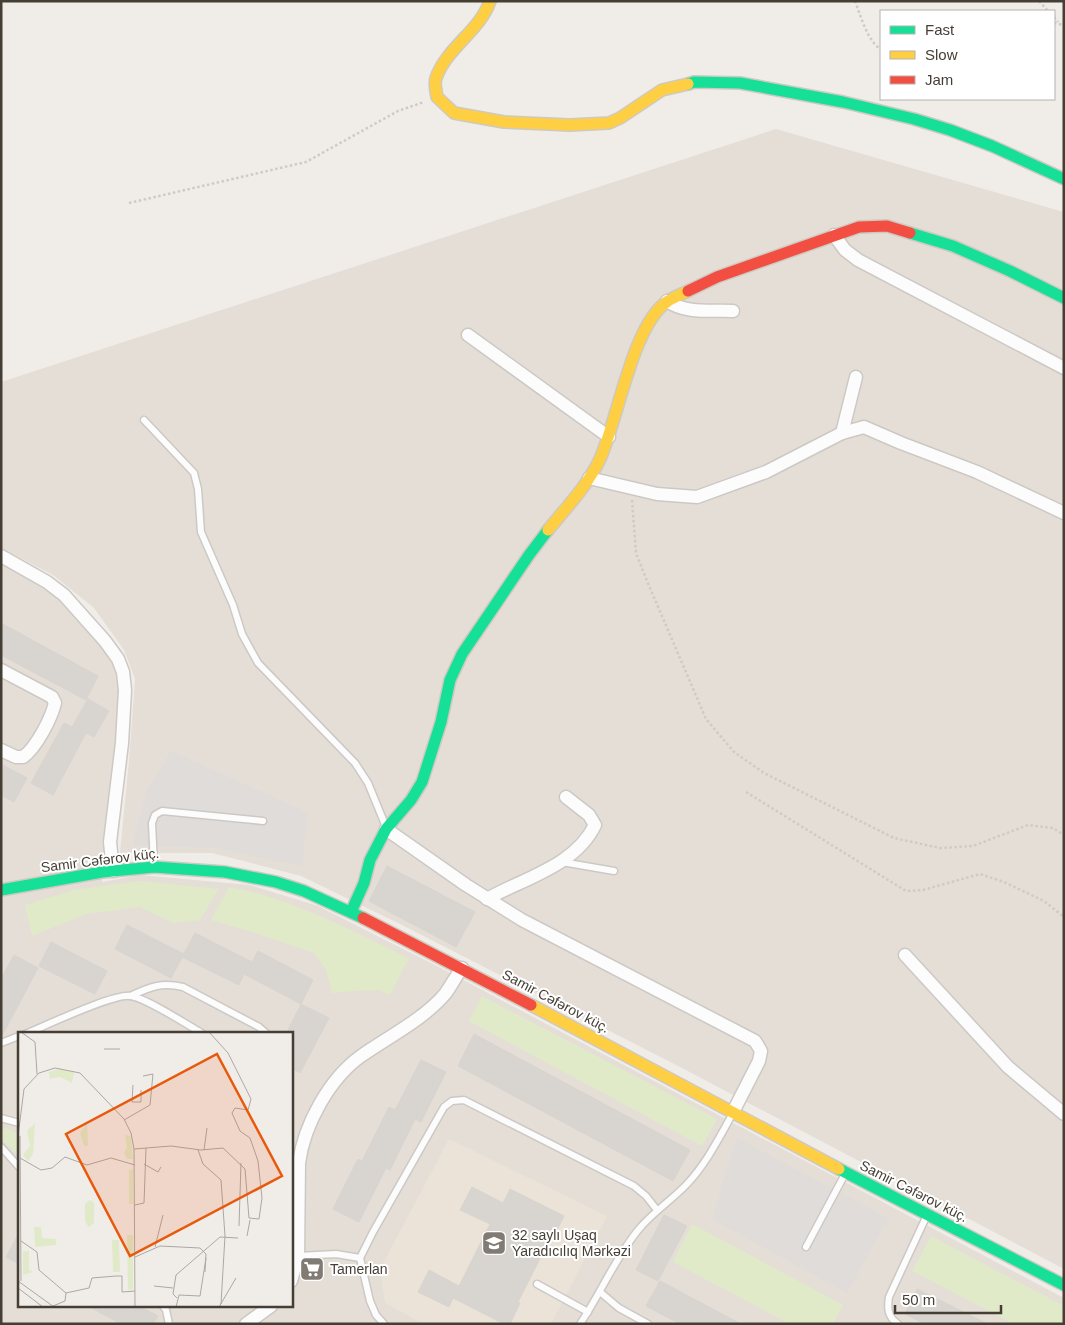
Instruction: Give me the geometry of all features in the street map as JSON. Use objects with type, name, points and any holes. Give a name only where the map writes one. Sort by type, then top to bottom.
[{"type":"street","points":[[490,1],[486,13],[452,51],[435,79],[437,97],[454,113],[504,122],[570,125],[609,123],[620,118],[662,90],[694,82],[740,84],[843,102],[914,119],[992,146],[1064,180]]},
{"type":"street","points":[[351,912],[364,883],[370,860],[386,829],[411,800],[422,782],[441,722],[450,680],[462,654],[529,555],[599,461],[643,332],[653,315],[667,301],[717,277],[834,235],[859,227],[887,226],[953,246],[1010,271],[1064,298]]},
{"type":"street","points":[[834,235],[845,250],[858,260],[1064,368]]},
{"type":"street","points":[[667,301],[676,307],[686,310],[733,310]]},
{"type":"street","points":[[468,335],[608,437]]},
{"type":"street","points":[[842,433],[856,376]]},
{"type":"street","points":[[588,478],[657,494],[697,497],[766,472],[842,433],[864,427],[978,472],[1064,512]]},
{"type":"street","points":[[1,556],[47,582],[64,595],[105,640],[118,659],[123,672],[125,690],[122,743],[110,834],[113,871]]},
{"type":"street","points":[[1,670],[52,697],[55,703],[53,711],[30,752],[23,758],[1,750]]},
{"type":"street","points":[[486,899],[561,862],[576,851],[590,834],[595,824],[589,815],[566,797]]},
{"type":"street","points":[[386,829],[486,899],[522,920],[755,1041],[761,1051],[759,1060],[733,1112]]},
{"type":"street","name":"Samir Cəfərov küç.","points":[[1,890],[113,871],[154,867],[192,868],[252,876],[304,891],[351,912],[462,968],[846,1173],[1064,1285]]},
{"type":"street","points":[[905,955],[1008,1067],[1064,1114]]},
{"type":"street","points":[[292,1277],[298,1256],[296,1149],[323,1099],[340,1076],[360,1057],[430,1008],[444,994],[462,968]]},
{"type":"street","points":[[246,1324],[268,1308]]},
{"type":"lane","points":[[144,420],[194,472],[198,489],[201,532],[233,605],[242,634],[258,663],[355,764],[368,783],[386,829]]},
{"type":"lane","points":[[154,867],[152,823],[155,815],[162,811],[263,821]]},
{"type":"lane","points":[[561,862],[614,871]]},
{"type":"lane","points":[[30,1032],[112,999],[130,996],[154,986],[171,984],[183,987],[260,1027],[265,1032]]},
{"type":"lane","points":[[130,996],[148,1003],[199,1032]]},
{"type":"lane","points":[[1,1043],[18,1036]]},
{"type":"lane","points":[[384,1324],[376,1315],[370,1301],[360,1258],[444,1107],[452,1101],[464,1100],[634,1186],[658,1210]]},
{"type":"lane","points":[[580,1324],[626,1246],[640,1228],[686,1186],[694,1176],[706,1160],[733,1112]]},
{"type":"lane","points":[[1,1118],[18,1123]]},
{"type":"lane","points":[[1,1147],[18,1166]]},
{"type":"lane","points":[[806,1247],[846,1173]]},
{"type":"lane","points":[[898,1324],[892,1320],[887,1308],[889,1298],[927,1214]]},
{"type":"lane","points":[[298,1256],[336,1254],[360,1258]]},
{"type":"lane","points":[[537,1284],[588,1312]]},
{"type":"lane","points":[[600,1292],[619,1308],[648,1324]]},
{"type":"lane","points":[[164,1308],[168,1324]]},
{"type":"path","points":[[855,1],[868,34],[877,47],[880,48]]},
{"type":"path","points":[[1055,18],[1059,23]]},
{"type":"path","points":[[1055,23],[1064,25]]},
{"type":"path","points":[[129,203],[306,162],[398,111],[437,97]]},
{"type":"path","points":[[631,489],[636,554],[706,718],[734,752],[764,773],[894,838],[940,848],[972,846],[1028,825],[1053,828],[1064,836]]},
{"type":"path","points":[[746,792],[906,890],[923,890],[980,874],[1004,882],[1044,901],[1064,917]]},
{"type":"shaded area","points":[[776,129],[1064,212],[1064,1269],[682,1068],[402,925],[301,876],[212,853],[120,853],[135,679],[124,650],[94,608],[53,575],[1,548],[1,382]]},
{"type":"shaded area","points":[[1,562],[56,593],[109,651],[119,671],[121,695],[102,882],[140,875],[250,885],[318,906],[437,966],[1064,1298],[1064,1324],[1,1324]]},
{"type":"shaded area","points":[[171,751],[308,813],[302,866],[214,848],[133,845],[146,792]]},
{"type":"shaded area","points":[[737,1138],[888,1218],[847,1293],[712,1219]]},
{"type":"shaded area","name":"32 saylı Uşaq Yaradıcılıq Mərkəzi","points":[[449,1139],[607,1216],[551,1324],[423,1324],[385,1303],[380,1269]]},
{"type":"green space","points":[[140,881],[219,889],[200,920],[173,923],[140,907],[86,914],[32,936],[25,905],[74,890]]},
{"type":"green space","points":[[229,887],[253,892],[299,907],[409,958],[390,995],[379,990],[332,993],[326,970],[314,953],[211,920]]},
{"type":"green space","points":[[482,996],[717,1119],[702,1146],[469,1021]]},
{"type":"green space","points":[[7,1128],[18,1134],[18,1155],[1,1139],[1,1130]]},
{"type":"green space","points":[[692,1224],[843,1305],[833,1324],[790,1324],[673,1262]]},
{"type":"green space","points":[[931,1236],[1064,1306],[1064,1324],[1014,1324],[912,1271]]},
{"type":"building","points":[[1,623],[98,676],[86,700],[1,655]]},
{"type":"building","points":[[88,699],[109,711],[94,737],[86,733],[53,795],[31,783],[64,723],[72,727]]},
{"type":"building","points":[[1,764],[27,778],[14,802],[1,795]]},
{"type":"building","points":[[387,866],[475,912],[456,947],[369,901]]},
{"type":"building","points":[[127,925],[184,954],[171,978],[115,949]]},
{"type":"building","points":[[195,933],[252,962],[258,951],[313,980],[301,1004],[244,974],[239,985],[182,957]]},
{"type":"building","points":[[51,942],[107,971],[95,994],[39,966]]},
{"type":"building","points":[[14,955],[38,968],[1,1038],[1,979]]},
{"type":"building","points":[[301,1004],[329,1018],[300,1073],[292,1069],[292,1032],[287,1032]]},
{"type":"building","points":[[474,1034],[690,1150],[673,1181],[458,1066]]},
{"type":"building","points":[[421,1060],[446,1072],[421,1122],[415,1119],[390,1170],[386,1168],[359,1222],[333,1209],[358,1159],[362,1161],[389,1107],[395,1110]]},
{"type":"building","points":[[472,1187],[503,1203],[510,1189],[564,1216],[518,1302],[520,1303],[510,1324],[504,1324],[453,1298],[449,1307],[418,1292],[429,1270],[459,1286],[490,1224],[460,1210]]},
{"type":"building","points":[[664,1215],[687,1226],[658,1281],[636,1270]]},
{"type":"building","points":[[18,1235],[18,1263],[6,1257]]},
{"type":"building","points":[[660,1281],[741,1324],[680,1324],[646,1306]]},
{"type":"building","points":[[917,1289],[988,1324],[925,1324],[905,1314]]},
{"type":"building","points":[[92,1308],[143,1308],[158,1316],[153,1324],[121,1324]]},
{"type":"traffic: fast","points":[[688,84],[694,82],[740,83],[843,102],[914,119],[992,146],[1064,179]]},
{"type":"traffic: fast","points":[[910,233],[953,246],[1010,271],[1064,298]]},
{"type":"traffic: fast","points":[[351,912],[364,883],[370,860],[386,829],[411,800],[422,782],[441,722],[450,680],[462,654],[548,530]]},
{"type":"traffic: fast","points":[[1,890],[102,872],[154,867],[225,872],[276,882],[304,891],[363,918]]},
{"type":"traffic: fast","points":[[839,1169],[1064,1285]]},
{"type":"traffic: slow","points":[[490,1],[479,21],[448,57],[436,78],[437,97],[454,113],[504,122],[570,125],[609,123],[620,118],[662,90],[688,84]]},
{"type":"traffic: slow","points":[[548,530],[583,487],[600,459],[628,373],[645,329],[656,312],[668,301],[688,291]]},
{"type":"traffic: slow","points":[[531,1005],[839,1169]]},
{"type":"traffic: jam","points":[[688,291],[717,277],[859,227],[887,226],[910,233]]},
{"type":"traffic: jam","points":[[363,918],[531,1005]]},
{"type":"place","name":"32 saylı Uşaq Yaradıcılıq Mərkəzi","points":[[494,1243]]},
{"type":"place","name":"Tamerlan","points":[[312,1269]]}]
